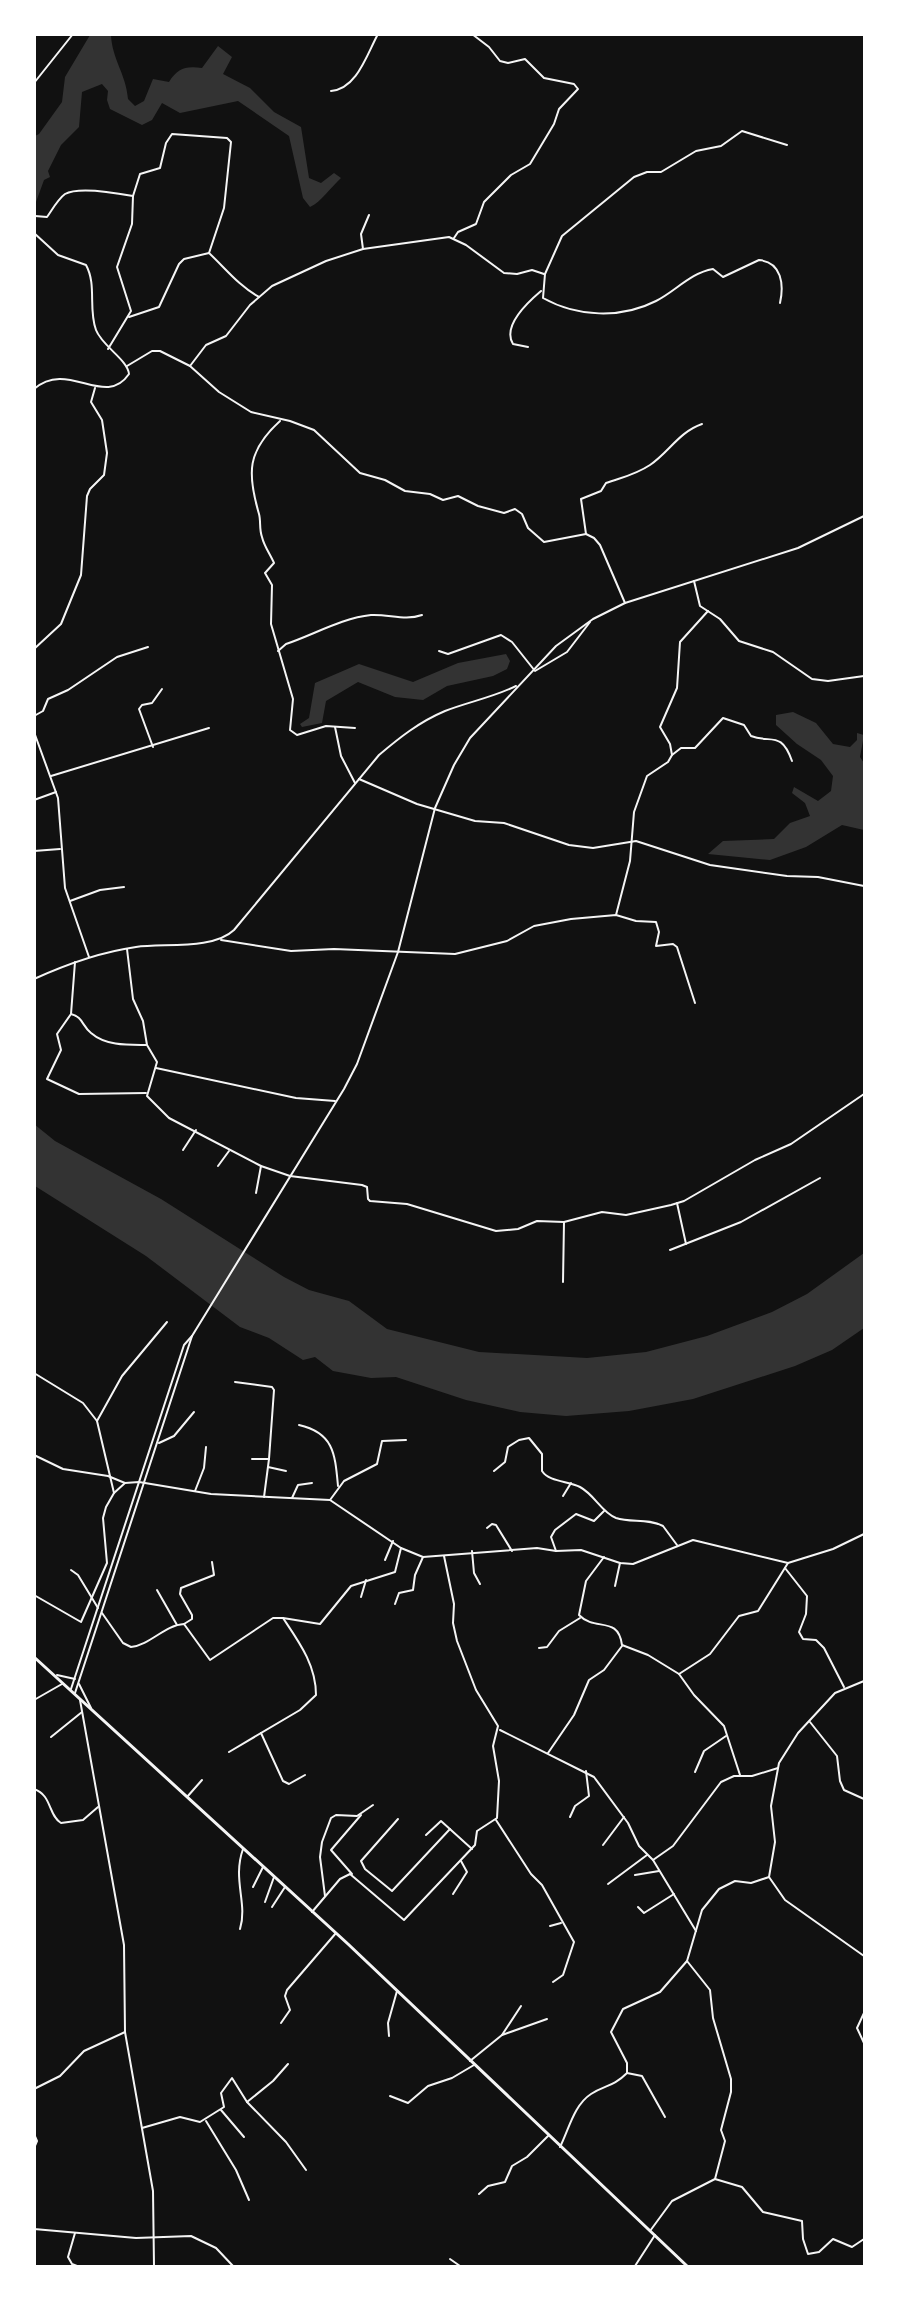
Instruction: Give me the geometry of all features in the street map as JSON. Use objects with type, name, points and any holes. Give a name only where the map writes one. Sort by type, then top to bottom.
[{"type":"highway","points":[[34,1657],[57,1675],[336,1933],[470,2061],[472,2066],[687,2266]]},
{"type":"street","points":[[34,82],[73,34]]},
{"type":"street","points":[[331,92],[344,88],[359,71],[378,34]]},
{"type":"street","points":[[454,238],[458,232],[476,224],[484,202],[511,175],[530,164],[554,124],[559,110],[578,89],[574,84],[544,78],[525,59],[508,63],[500,61],[489,47],[472,34]]},
{"type":"street","points":[[780,303],[782,284],[780,276],[773,264],[759,260],[723,277],[713,269],[703,271],[654,302],[632,309],[581,314],[543,298],[542,290],[545,274],[562,236],[637,175],[651,171],[661,172],[696,151],[721,146],[742,131],[787,146]]},
{"type":"street","points":[[108,349],[131,308],[117,267],[132,224],[133,196],[140,174],[159,168],[166,143],[172,134],[227,138],[232,148],[223,212],[209,253]]},
{"type":"street","points":[[36,216],[47,217],[62,196],[73,191],[107,191],[133,196]]},
{"type":"street","points":[[34,206],[36,216],[34,221]]},
{"type":"street","points":[[363,249],[361,234],[369,215]]},
{"type":"street","points":[[34,233],[58,255],[86,265],[93,291],[95,328],[108,349],[127,366],[129,374],[107,388],[95,388],[83,381],[53,380],[42,382],[34,389]]},
{"type":"street","points":[[190,366],[206,345],[225,336],[250,305],[272,286],[296,273],[363,249],[408,245],[436,237],[454,238],[504,273],[517,274],[532,270],[545,274]]},
{"type":"street","points":[[209,253],[229,270],[239,284],[260,297]]},
{"type":"street","points":[[128,317],[159,308],[179,264],[184,259],[209,253]]},
{"type":"street","points":[[528,347],[513,344],[510,330],[519,314],[542,290]]},
{"type":"street","points":[[127,366],[156,350],[190,366],[219,392],[241,407],[259,416],[298,423],[314,430],[355,469],[385,480],[402,490],[430,494],[443,500],[463,498],[478,506],[504,513],[515,509],[522,514],[528,528],[544,542],[586,534],[600,545],[625,603]]},
{"type":"street","points":[[34,650],[61,624],[81,575],[87,496],[90,489],[104,475],[106,467],[102,420],[91,402],[95,388]]},
{"type":"street","points":[[280,420],[259,443],[250,466],[251,494],[258,513],[262,537],[274,561],[265,573],[272,585],[271,624],[293,699],[294,708],[290,723],[293,734],[335,726],[355,728]]},
{"type":"street","points":[[586,534],[582,497],[601,491],[606,483],[638,473],[656,460],[687,430],[702,424]]},
{"type":"street","points":[[535,671],[556,646],[593,619],[625,603],[807,544],[864,516]]},
{"type":"street","points":[[694,581],[699,604],[720,619],[739,641],[773,652],[812,679],[828,681],[864,676]]},
{"type":"street","points":[[672,755],[670,744],[660,727],[677,688],[680,642],[708,611]]},
{"type":"street","points":[[279,651],[286,644],[361,617],[383,615],[411,619],[422,615]]},
{"type":"street","points":[[71,1689],[184,1345],[192,1336],[357,1064],[398,952],[435,808],[454,765],[471,738],[519,684],[535,671],[567,652],[593,619]]},
{"type":"street","points":[[439,651],[446,655],[501,635],[512,642],[535,671]]},
{"type":"street","points":[[34,716],[44,711],[48,699],[68,690],[117,657],[148,647]]},
{"type":"street","points":[[222,940],[234,930],[379,755],[414,727],[443,712],[519,684]]},
{"type":"street","points":[[153,747],[139,709],[142,705],[152,703],[162,689]]},
{"type":"street","points":[[616,915],[633,841],[632,817],[646,779],[668,762],[672,755],[681,748],[695,748],[723,718],[744,725],[751,736],[776,740],[789,751],[792,761]]},
{"type":"street","points":[[335,726],[341,756],[355,783]]},
{"type":"street","points":[[51,776],[153,747],[209,728]]},
{"type":"street","points":[[34,732],[56,792],[65,888],[89,957]]},
{"type":"street","points":[[359,779],[417,804],[485,823],[504,823],[579,847],[593,848],[633,841],[710,865],[787,876],[818,877],[864,886]]},
{"type":"street","points":[[34,800],[56,792]]},
{"type":"street","points":[[34,851],[60,849]]},
{"type":"street","points":[[70,901],[100,890],[124,887]]},
{"type":"street","points":[[34,979],[89,957],[127,949],[222,940],[291,951],[462,953],[507,941],[534,926],[571,919],[616,915],[636,921],[656,922],[659,932],[656,946],[673,944],[677,947],[695,1004]]},
{"type":"street","points":[[127,949],[133,999],[143,1022],[147,1045],[156,1058],[146,1093],[149,1099],[169,1118],[196,1130],[228,1151],[261,1166],[290,1176],[362,1185],[367,1187],[370,1201],[406,1204],[496,1231],[518,1229],[537,1221],[564,1222],[602,1212],[626,1215],[677,1203],[791,1144],[864,1094]]},
{"type":"street","points":[[75,962],[71,1014],[57,1034],[61,1050],[46,1079],[79,1094],[146,1093]]},
{"type":"street","points":[[71,1014],[79,1017],[90,1033],[106,1042],[147,1045]]},
{"type":"street","points":[[155,1068],[296,1098],[335,1101]]},
{"type":"street","points":[[183,1150],[196,1130]]},
{"type":"street","points":[[218,1166],[228,1151]]},
{"type":"street","points":[[256,1193],[261,1166]]},
{"type":"street","points":[[670,1250],[741,1222],[820,1178]]},
{"type":"street","points":[[677,1203],[687,1245]]},
{"type":"street","points":[[563,1282],[564,1222]]},
{"type":"street","points":[[97,1420],[122,1376],[167,1322]]},
{"type":"street","points":[[75,1693],[159,1443],[192,1336]]},
{"type":"street","points":[[34,1373],[82,1403],[97,1420],[108,1476],[114,1494]]},
{"type":"street","points":[[235,1382],[272,1387],[274,1390],[270,1459],[264,1497]]},
{"type":"street","points":[[159,1443],[174,1436],[194,1412]]},
{"type":"street","points":[[299,1425],[318,1430],[328,1441],[338,1486]]},
{"type":"street","points":[[494,1471],[505,1462],[508,1447],[519,1440],[529,1438],[542,1454],[544,1474],[584,1489],[604,1511],[623,1519],[656,1522],[666,1529],[677,1545]]},
{"type":"street","points":[[330,1500],[338,1486],[377,1464],[382,1441],[406,1440]]},
{"type":"street","points":[[195,1491],[206,1460],[206,1446]]},
{"type":"street","points":[[34,1455],[63,1469],[108,1476],[125,1484],[139,1482],[195,1491],[330,1500],[402,1548],[423,1557],[472,1551],[512,1551],[537,1548],[556,1551],[581,1550],[620,1563],[642,1562],[677,1545],[698,1540],[788,1563],[833,1549],[864,1534]]},
{"type":"street","points":[[252,1459],[270,1459]]},
{"type":"street","points":[[268,1467],[286,1471]]},
{"type":"street","points":[[292,1498],[298,1485],[312,1483]]},
{"type":"street","points":[[563,1496],[571,1483]]},
{"type":"street","points":[[34,1595],[81,1623],[107,1563],[103,1518],[114,1494],[125,1484]]},
{"type":"street","points":[[556,1551],[551,1537],[555,1530],[576,1514],[594,1521],[604,1511]]},
{"type":"street","points":[[487,1528],[492,1524],[496,1525],[512,1551]]},
{"type":"street","points":[[385,1560],[393,1541]]},
{"type":"street","points":[[184,1624],[210,1660],[273,1618],[320,1624],[346,1590],[366,1580],[395,1572],[402,1548]]},
{"type":"street","points":[[472,1551],[474,1573],[480,1584]]},
{"type":"street","points":[[444,1556],[454,1604],[453,1623],[457,1641],[476,1690],[499,1729],[586,1771],[599,1783],[624,1817],[635,1840],[653,1860],[696,1931]]},
{"type":"street","points":[[394,1604],[399,1593],[413,1590],[415,1575],[423,1557]]},
{"type":"street","points":[[580,1618],[579,1610],[586,1581],[604,1557]]},
{"type":"street","points":[[102,1614],[123,1643],[130,1647],[151,1641],[177,1625],[192,1619],[180,1594],[181,1588],[214,1575],[212,1562]]},
{"type":"street","points":[[615,1586],[620,1563]]},
{"type":"street","points":[[679,1674],[710,1654],[739,1616],[758,1611],[775,1580],[788,1563]]},
{"type":"street","points":[[785,1568],[807,1596],[806,1614],[799,1632],[803,1639],[816,1640],[824,1648],[844,1687]]},
{"type":"street","points":[[71,1570],[78,1575],[98,1608]]},
{"type":"street","points":[[361,1597],[366,1580]]},
{"type":"street","points":[[157,1590],[177,1625]]},
{"type":"street","points":[[229,1752],[311,1703],[316,1695],[305,1650],[283,1618]]},
{"type":"street","points":[[539,1648],[546,1647],[559,1631],[580,1618],[618,1630],[622,1645]]},
{"type":"street","points":[[548,1753],[574,1714],[587,1683],[604,1670],[622,1645]]},
{"type":"street","points":[[622,1645],[648,1655],[679,1674],[694,1695],[720,1720],[740,1775]]},
{"type":"street","points":[[57,1675],[75,1679]]},
{"type":"street","points":[[864,1681],[844,1687],[835,1693],[798,1733],[777,1768],[771,1806],[775,1842],[769,1877],[785,1899],[864,1956]]},
{"type":"street","points":[[79,1682],[91,1708]]},
{"type":"street","points":[[34,1700],[64,1683]]},
{"type":"street","points":[[79,1696],[124,1945],[125,2031],[153,2191],[154,2266]]},
{"type":"street","points":[[51,1737],[82,1712]]},
{"type":"street","points":[[809,1721],[837,1756],[840,1781],[844,1790],[864,1799]]},
{"type":"street","points":[[499,1729],[493,1746],[499,1781],[496,1820],[531,1874],[542,1885],[574,1946],[563,1975],[553,1982]]},
{"type":"street","points":[[261,1733],[283,1781],[289,1784],[305,1775]]},
{"type":"street","points":[[695,1772],[704,1751],[726,1736]]},
{"type":"street","points":[[653,1860],[668,1852],[718,1785],[728,1778],[740,1775],[752,1776],[777,1768]]},
{"type":"street","points":[[570,1817],[575,1806],[589,1796],[586,1787],[586,1771]]},
{"type":"street","points":[[187,1797],[202,1780]]},
{"type":"street","points":[[34,1789],[47,1797],[56,1818],[62,1823],[83,1820],[98,1807]]},
{"type":"street","points":[[373,1805],[331,1850],[354,1876],[404,1920],[472,1849],[477,1842],[477,1831],[496,1820]]},
{"type":"street","points":[[325,1896],[320,1857],[322,1842],[331,1818],[336,1815],[362,1815]]},
{"type":"street","points":[[603,1845],[624,1817]]},
{"type":"street","points":[[398,1819],[361,1862],[365,1869],[392,1891],[450,1829]]},
{"type":"street","points":[[426,1835],[440,1822],[472,1849]]},
{"type":"street","points":[[240,1929],[242,1916],[237,1873],[243,1849]]},
{"type":"street","points":[[608,1884],[647,1855]]},
{"type":"street","points":[[453,1894],[467,1872],[461,1861]]},
{"type":"street","points":[[253,1887],[263,1867]]},
{"type":"street","points":[[635,1875],[659,1871]]},
{"type":"street","points":[[312,1912],[340,1879],[346,1875],[354,1876]]},
{"type":"street","points":[[265,1902],[274,1877]]},
{"type":"street","points":[[560,2147],[581,2103],[595,2092],[613,2085],[627,2073],[627,2063],[611,2032],[623,2009],[660,1992],[687,1961],[702,1910],[719,1889],[735,1881],[751,1883],[769,1877]]},
{"type":"street","points":[[272,1907],[285,1887]]},
{"type":"street","points":[[638,1907],[644,1913],[674,1894]]},
{"type":"street","points":[[550,1926],[561,1923]]},
{"type":"street","points":[[281,2023],[290,2010],[285,1996],[287,1990],[336,1933]]},
{"type":"street","points":[[687,1961],[712,1994],[713,2018],[731,2079],[731,2092],[721,2130],[725,2141],[715,2179]]},
{"type":"street","points":[[389,2036],[388,2023],[397,1991]]},
{"type":"street","points":[[470,2061],[502,2035],[521,2006]]},
{"type":"street","points":[[864,2013],[857,2028],[864,2043]]},
{"type":"street","points":[[502,2035],[547,2019]]},
{"type":"street","points":[[34,2090],[60,2076],[84,2051],[125,2031]]},
{"type":"street","points":[[247,2103],[273,2081],[288,2064]]},
{"type":"street","points":[[390,2096],[408,2103],[428,2086],[452,2078],[472,2066]]},
{"type":"street","points":[[627,2073],[642,2076],[665,2117]]},
{"type":"street","points":[[142,2128],[180,2117],[190,2121],[205,2120],[225,2105],[221,2093],[231,2078],[247,2103],[286,2142],[306,2170]]},
{"type":"street","points":[[221,2110],[244,2137]]},
{"type":"street","points":[[205,2120],[240,2175],[249,2200]]},
{"type":"street","points":[[34,2134],[34,2148]]},
{"type":"street","points":[[479,2194],[488,2186],[505,2182],[512,2166],[527,2157],[548,2136]]},
{"type":"street","points":[[650,2231],[672,2201],[715,2179],[746,2190],[763,2212],[802,2221],[803,2239],[808,2254],[819,2252],[833,2239],[852,2247],[864,2240]]},
{"type":"street","points":[[34,2229],[155,2238],[196,2236],[216,2248],[233,2266]]},
{"type":"street","points":[[75,2233],[68,2257],[72,2264],[77,2266]]},
{"type":"street","points":[[634,2266],[655,2235]]},
{"type":"street","points":[[450,2259],[460,2266]]},
{"type":"shaded area","points":[[90,35],[111,35],[128,99],[135,106],[144,101],[153,79],[169,82],[182,69],[202,68],[218,46],[232,57],[223,74],[250,88],[274,112],[301,127],[309,178],[321,183],[334,173],[341,178],[310,207],[303,198],[289,136],[238,101],[180,113],[162,103],[152,120],[142,125],[110,109],[107,100],[108,91],[102,84],[82,92],[79,127],[61,145],[48,171],[50,177],[44,180],[36,202],[35,136],[39,134],[62,102],[65,77]]},
{"type":"shaded area","points":[[506,654],[510,661],[507,669],[493,676],[447,686],[423,700],[395,697],[358,682],[326,701],[322,723],[302,727],[300,724],[309,718],[315,683],[359,664],[413,682],[458,663]]},
{"type":"shaded area","points":[[793,712],[816,723],[833,744],[850,747],[857,740],[857,733],[864,735],[860,757],[864,763],[864,830],[842,825],[806,847],[770,860],[708,854],[723,841],[774,839],[790,823],[810,816],[805,803],[792,793],[794,787],[818,801],[831,791],[833,776],[821,760],[797,744],[776,725],[776,715]]},
{"type":"shaded area","points":[[34,1124],[55,1141],[161,1199],[284,1277],[309,1290],[349,1301],[387,1329],[479,1352],[587,1358],[646,1352],[707,1336],[772,1312],[807,1294],[864,1253],[864,1328],[832,1350],[795,1366],[693,1399],[629,1411],[566,1416],[520,1412],[466,1400],[396,1377],[371,1378],[333,1371],[315,1357],[303,1360],[269,1338],[240,1327],[146,1256],[35,1186]]}]
